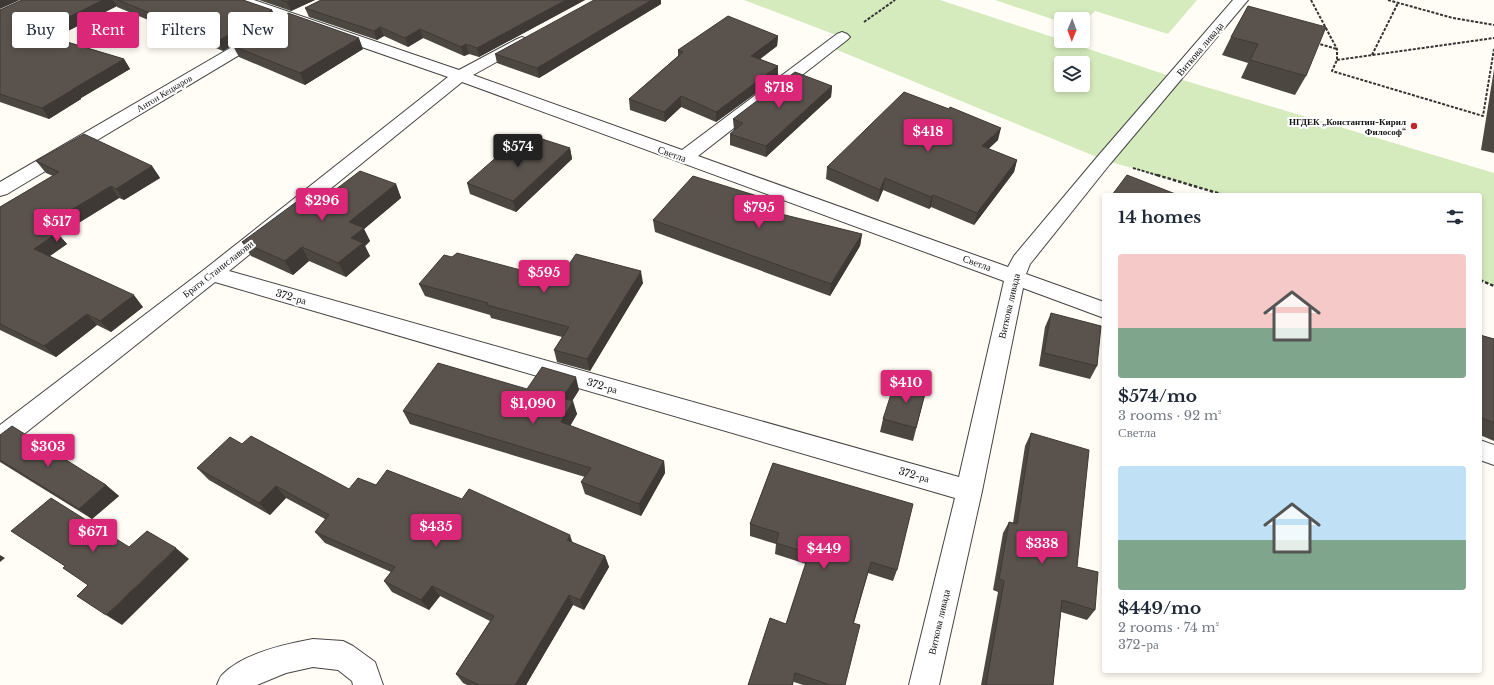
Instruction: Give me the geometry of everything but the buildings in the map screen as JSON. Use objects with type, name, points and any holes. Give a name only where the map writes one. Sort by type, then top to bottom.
[{"type":"street","name":"Светла","points":[[240,0],[460,76],[684,158],[1015,276],[1102,309]]},
{"type":"street","name":"Виткова ливада","points":[[924,685],[969,491],[1015,276],[1021,262],[1104,160],[1241,0]]},
{"type":"street","name":"Антон Кецкаров","points":[[0,190],[292,18],[310,9]]},
{"type":"street","name":"Братя Станиславови","points":[[0,439],[212,274],[460,76],[536,34]]},
{"type":"street","points":[[684,158],[842,37]]},
{"type":"street","name":"372-ра","points":[[212,274],[969,491]]},
{"type":"street","points":[[1482,451],[1494,455]]},
{"type":"street","points":[[232,685],[251,671],[286,658],[313,653],[343,656],[365,672],[368,685]]},
{"type":"path","points":[[842,37],[895,0]]},
{"type":"path","points":[[1311,0],[1337,49],[1337,60],[1332,71],[1484,116],[1494,49]]},
{"type":"path","points":[[1388,0],[1453,18],[1494,25]]},
{"type":"path","points":[[1372,55],[1398,3]]},
{"type":"path","points":[[1337,60],[1494,38]]},
{"type":"path","points":[[1315,43],[1337,49]]},
{"type":"path","points":[[1104,160],[1217,193]]},
{"type":"path","points":[[1482,281],[1494,286]]},
{"type":"green space","points":[[744,0],[940,0],[1054,38],[1054,48],[1085,48],[1176,78],[1494,173],[1494,286],[1482,281],[1482,193],[1217,193],[1104,160],[830,47],[841,37]]},
{"type":"green space","points":[[995,0],[1197,0],[1168,34],[1095,11],[1090,16],[1090,12],[1054,12],[1054,20]]},
{"type":"place","name":"НГДЕК „Константин-Кирил Философ“","points":[[1414,126]]}]
